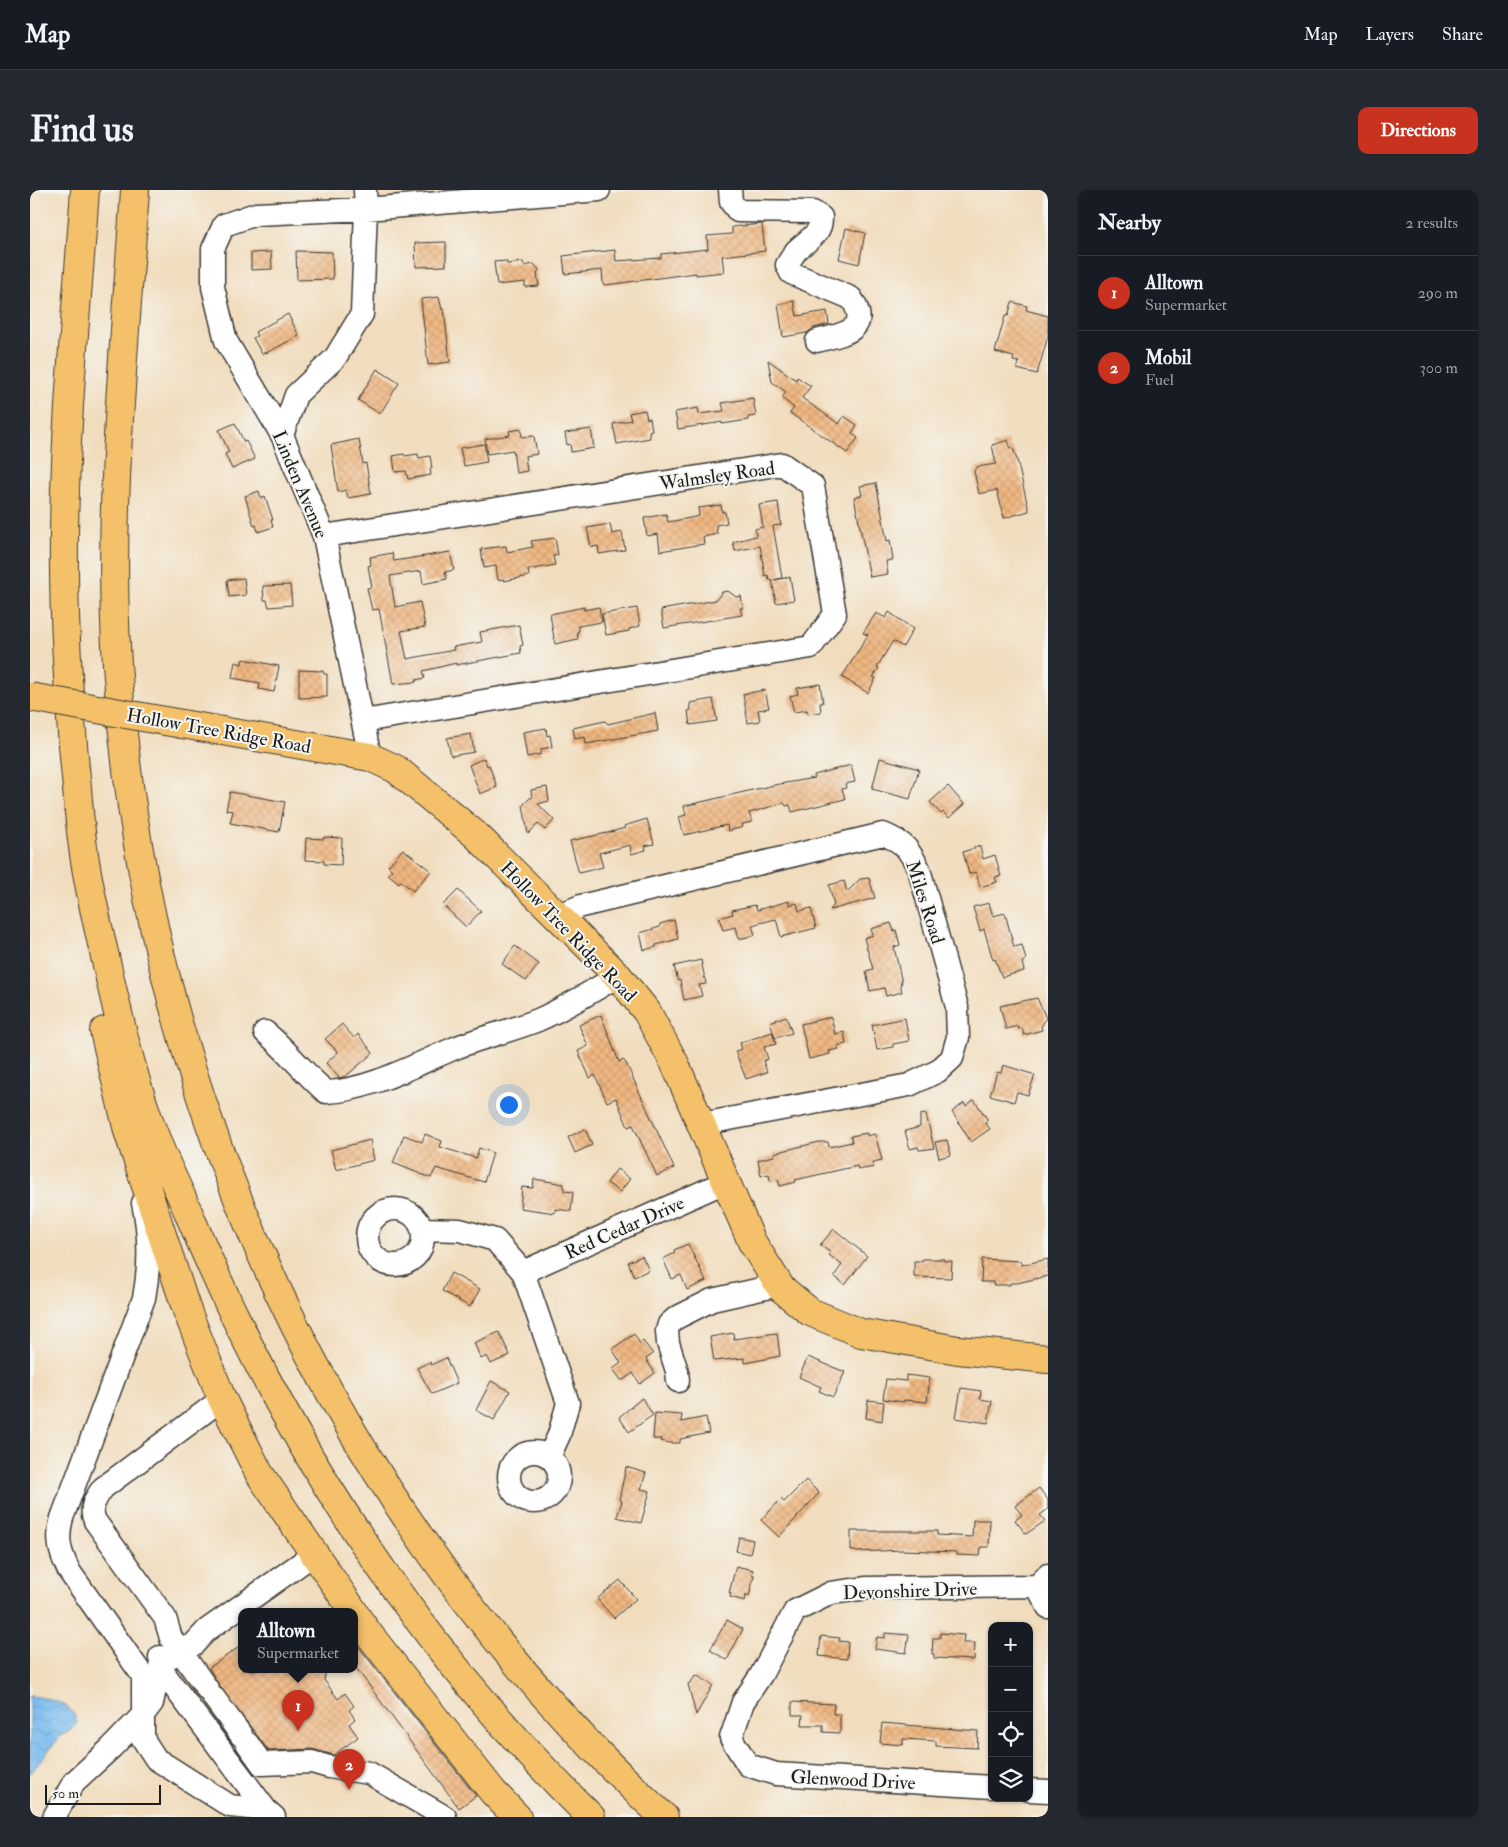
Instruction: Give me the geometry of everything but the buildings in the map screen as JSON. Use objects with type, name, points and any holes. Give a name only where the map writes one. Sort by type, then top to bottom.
[{"type":"main road","points":[[85,190],[66,479],[64,592],[70,709],[83,846],[92,898],[126,1043],[142,1097],[159,1147],[228,1305],[280,1407],[338,1504],[402,1599],[472,1688],[547,1773],[591,1817]]},
{"type":"main road","points":[[136,190],[116,497],[114,600],[117,665],[128,776],[145,888],[171,998],[203,1105],[242,1211],[288,1313],[341,1412],[400,1507],[465,1599],[536,1686],[612,1768],[664,1817]]},
{"type":"main road","name":"Hollow Tree Ridge Road","points":[[30,697],[370,757],[396,769],[477,836],[618,976],[647,1012],[675,1064],[752,1242],[779,1284],[810,1312],[861,1333],[958,1350],[1048,1359]]},
{"type":"main road","points":[[92,898],[89,952],[94,988],[128,1131],[186,1308],[222,1399],[259,1473],[351,1608]]},
{"type":"main road","points":[[358,1619],[493,1792],[517,1817]]},
{"type":"street","points":[[282,435],[296,395],[336,358],[362,314],[365,199],[599,190]]},
{"type":"street","points":[[730,190],[731,202],[738,212],[813,212],[820,217],[821,224],[816,234],[797,250],[787,265],[791,273],[851,298],[857,307],[860,319],[850,331],[817,341]]},
{"type":"street","name":"Linden Avenue","points":[[365,199],[256,214],[224,224],[213,249],[213,287],[226,341],[282,435],[324,536],[370,757]]},
{"type":"street","name":"Walmsley Road","points":[[324,536],[782,464],[814,486],[835,614],[811,646],[363,721]]},
{"type":"street","name":"Miles Road","points":[[556,916],[581,906],[883,834],[899,840],[910,852],[919,869],[957,1007],[958,1037],[952,1058],[938,1071],[909,1085],[702,1124]]},
{"type":"street","points":[[265,1032],[283,1047],[309,1077],[326,1092],[341,1091],[369,1084],[459,1046],[538,1020],[618,976]]},
{"type":"street","points":[[128,1131],[144,1207],[149,1254],[148,1280],[144,1298],[59,1528],[58,1536],[61,1555],[69,1571],[143,1676],[143,1738],[156,1759],[230,1806],[270,1813]]},
{"type":"street","name":"Red Cedar Drive","points":[[523,1272],[725,1182]]},
{"type":"street","points":[[422,1229],[460,1230],[494,1240],[523,1272],[568,1403],[559,1435],[549,1457]]},
{"type":"street","points":[[678,1382],[668,1344],[667,1331],[669,1324],[676,1318],[712,1300],[779,1284]]},
{"type":"street","points":[[222,1399],[103,1488],[93,1502],[92,1510],[95,1521],[165,1618],[171,1638],[166,1676],[270,1813]]},
{"type":"street","points":[[67,1505],[151,1620],[170,1656],[211,1694],[262,1764],[270,1813]]},
{"type":"street","points":[[54,1817],[74,1782],[112,1748],[152,1703],[170,1656],[194,1644],[207,1630],[314,1554]]},
{"type":"street","points":[[1042,1581],[1048,1607]]},
{"type":"street","name":"Devonshire Drive","points":[[731,1738],[743,1702],[761,1675],[795,1611],[831,1593],[867,1588],[1042,1581]]},
{"type":"street","name":"Glenwood Drive","points":[[731,1738],[748,1765],[776,1774],[988,1787]]},
{"type":"street","points":[[262,1764],[312,1762],[329,1767],[369,1773],[445,1817]]},
{"type":"street","points":[[1033,1790],[1048,1791]]},
{"type":"water","points":[[30,1696],[59,1702],[70,1710],[75,1716],[77,1723],[70,1731],[60,1736],[30,1774]]},
{"type":"place","name":"Alltown","points":[[298,1731]]},
{"type":"place","name":"Mobil","points":[[349,1790]]}]
